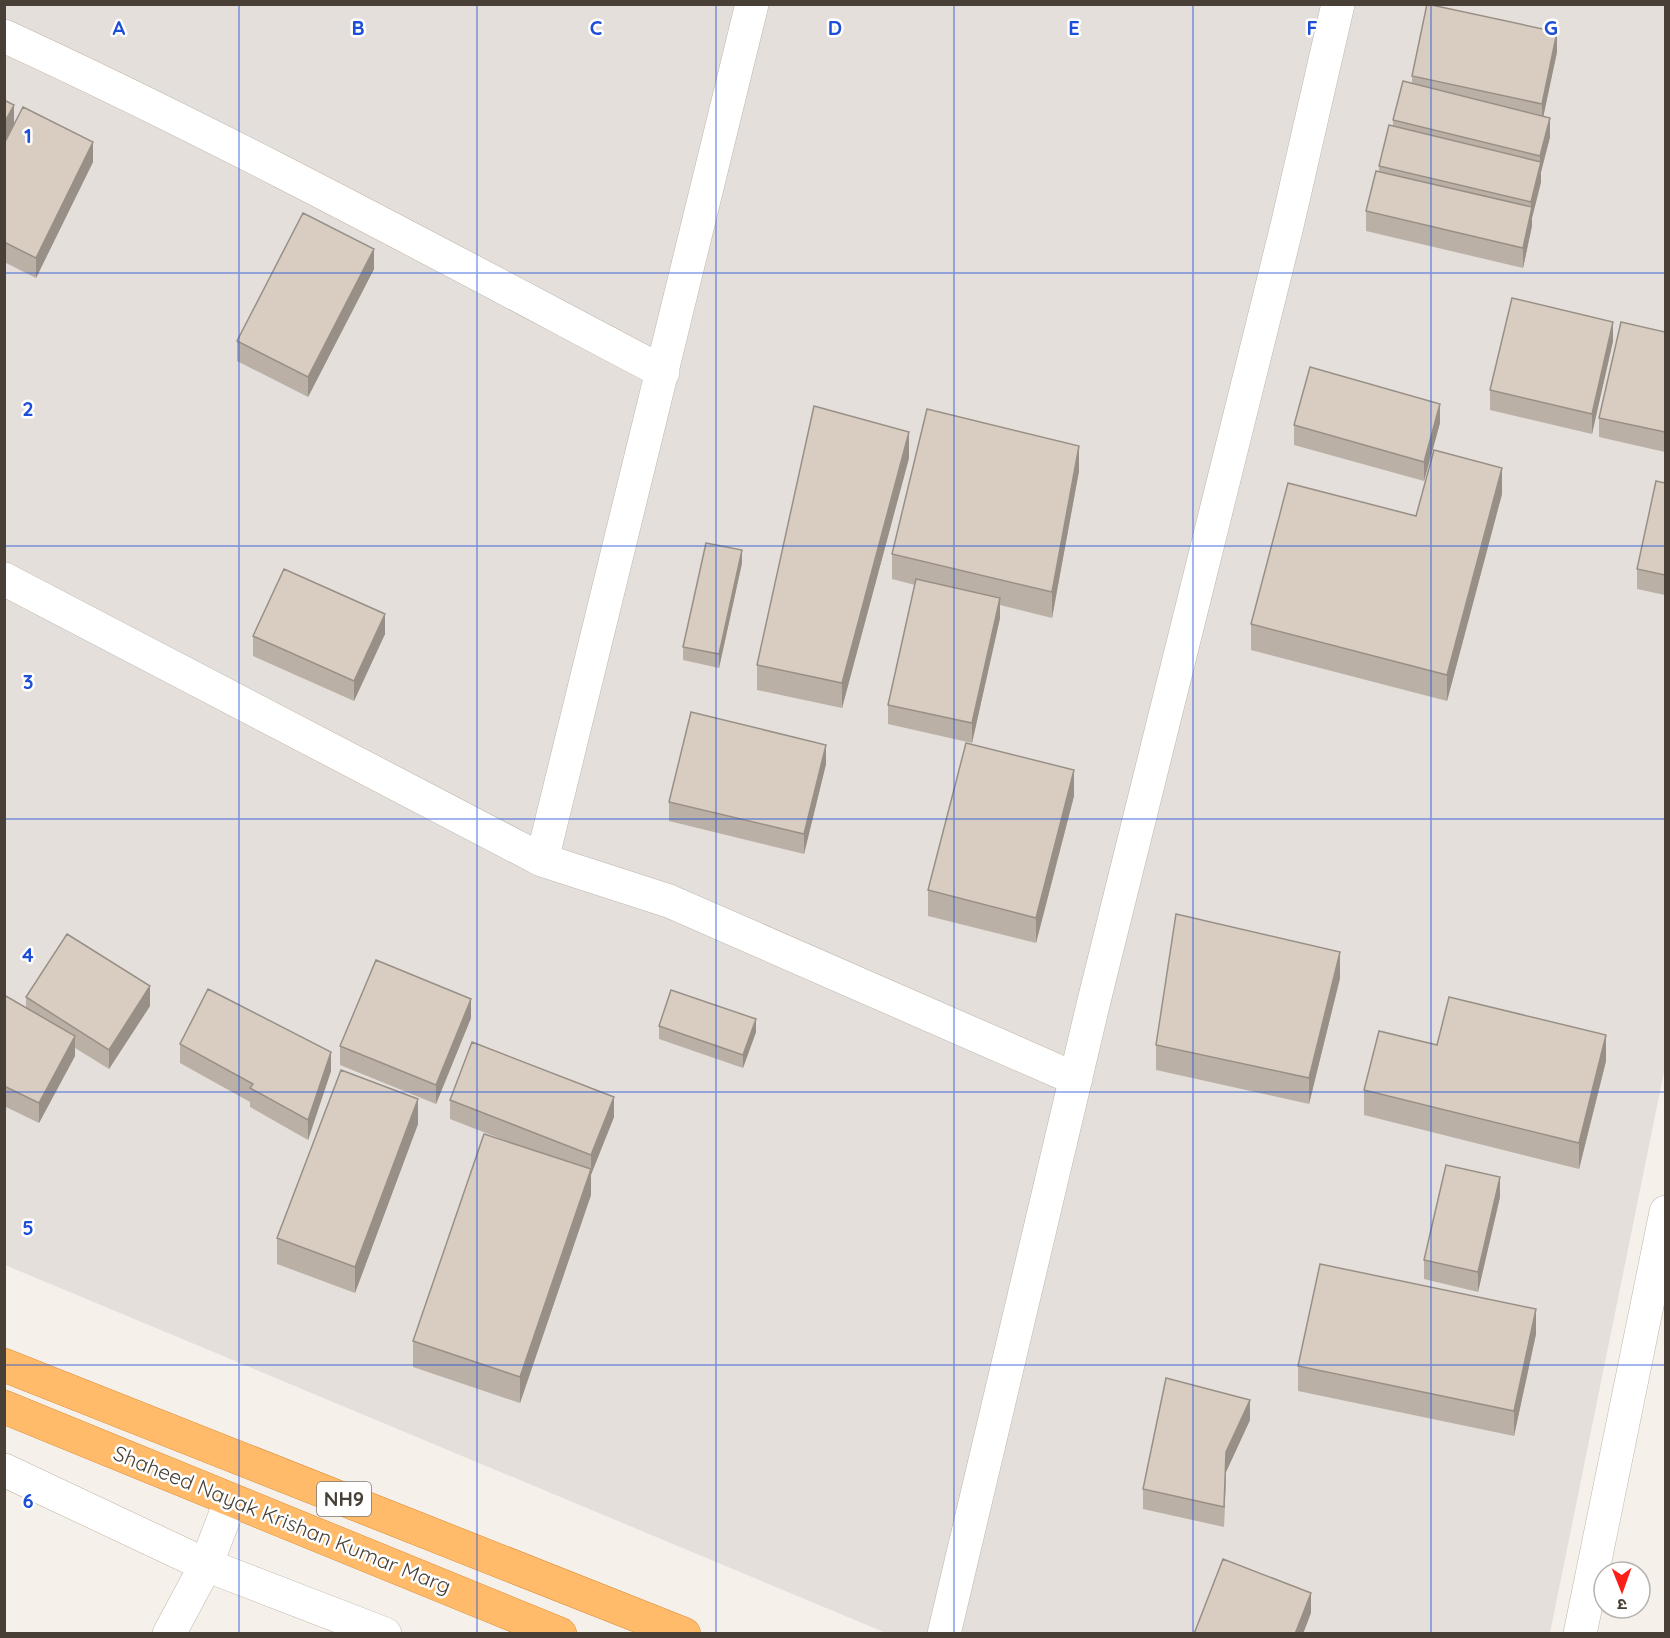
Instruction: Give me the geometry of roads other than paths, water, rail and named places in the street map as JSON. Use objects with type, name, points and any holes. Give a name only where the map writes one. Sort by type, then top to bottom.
[{"type":"highway","name":"NH9","points":[[4,1365],[684,1634]]},
{"type":"highway","name":"Shaheed Nayak Krishan Kumar Marg","points":[[4,1407],[560,1634]]},
{"type":"street","points":[[542,860],[752,4]]},
{"type":"street","points":[[944,1634],[1076,1079],[1284,238],[1338,4]]},
{"type":"street","points":[[4,36],[98,79],[262,162],[663,372]]},
{"type":"street","points":[[4,579],[542,860],[669,901],[1076,1079]]},
{"type":"street","points":[[1580,1634],[1665,1212]]},
{"type":"street","points":[[4,1470],[206,1564],[385,1634]]},
{"type":"street","points":[[169,1634],[206,1564],[231,1500]]}]
